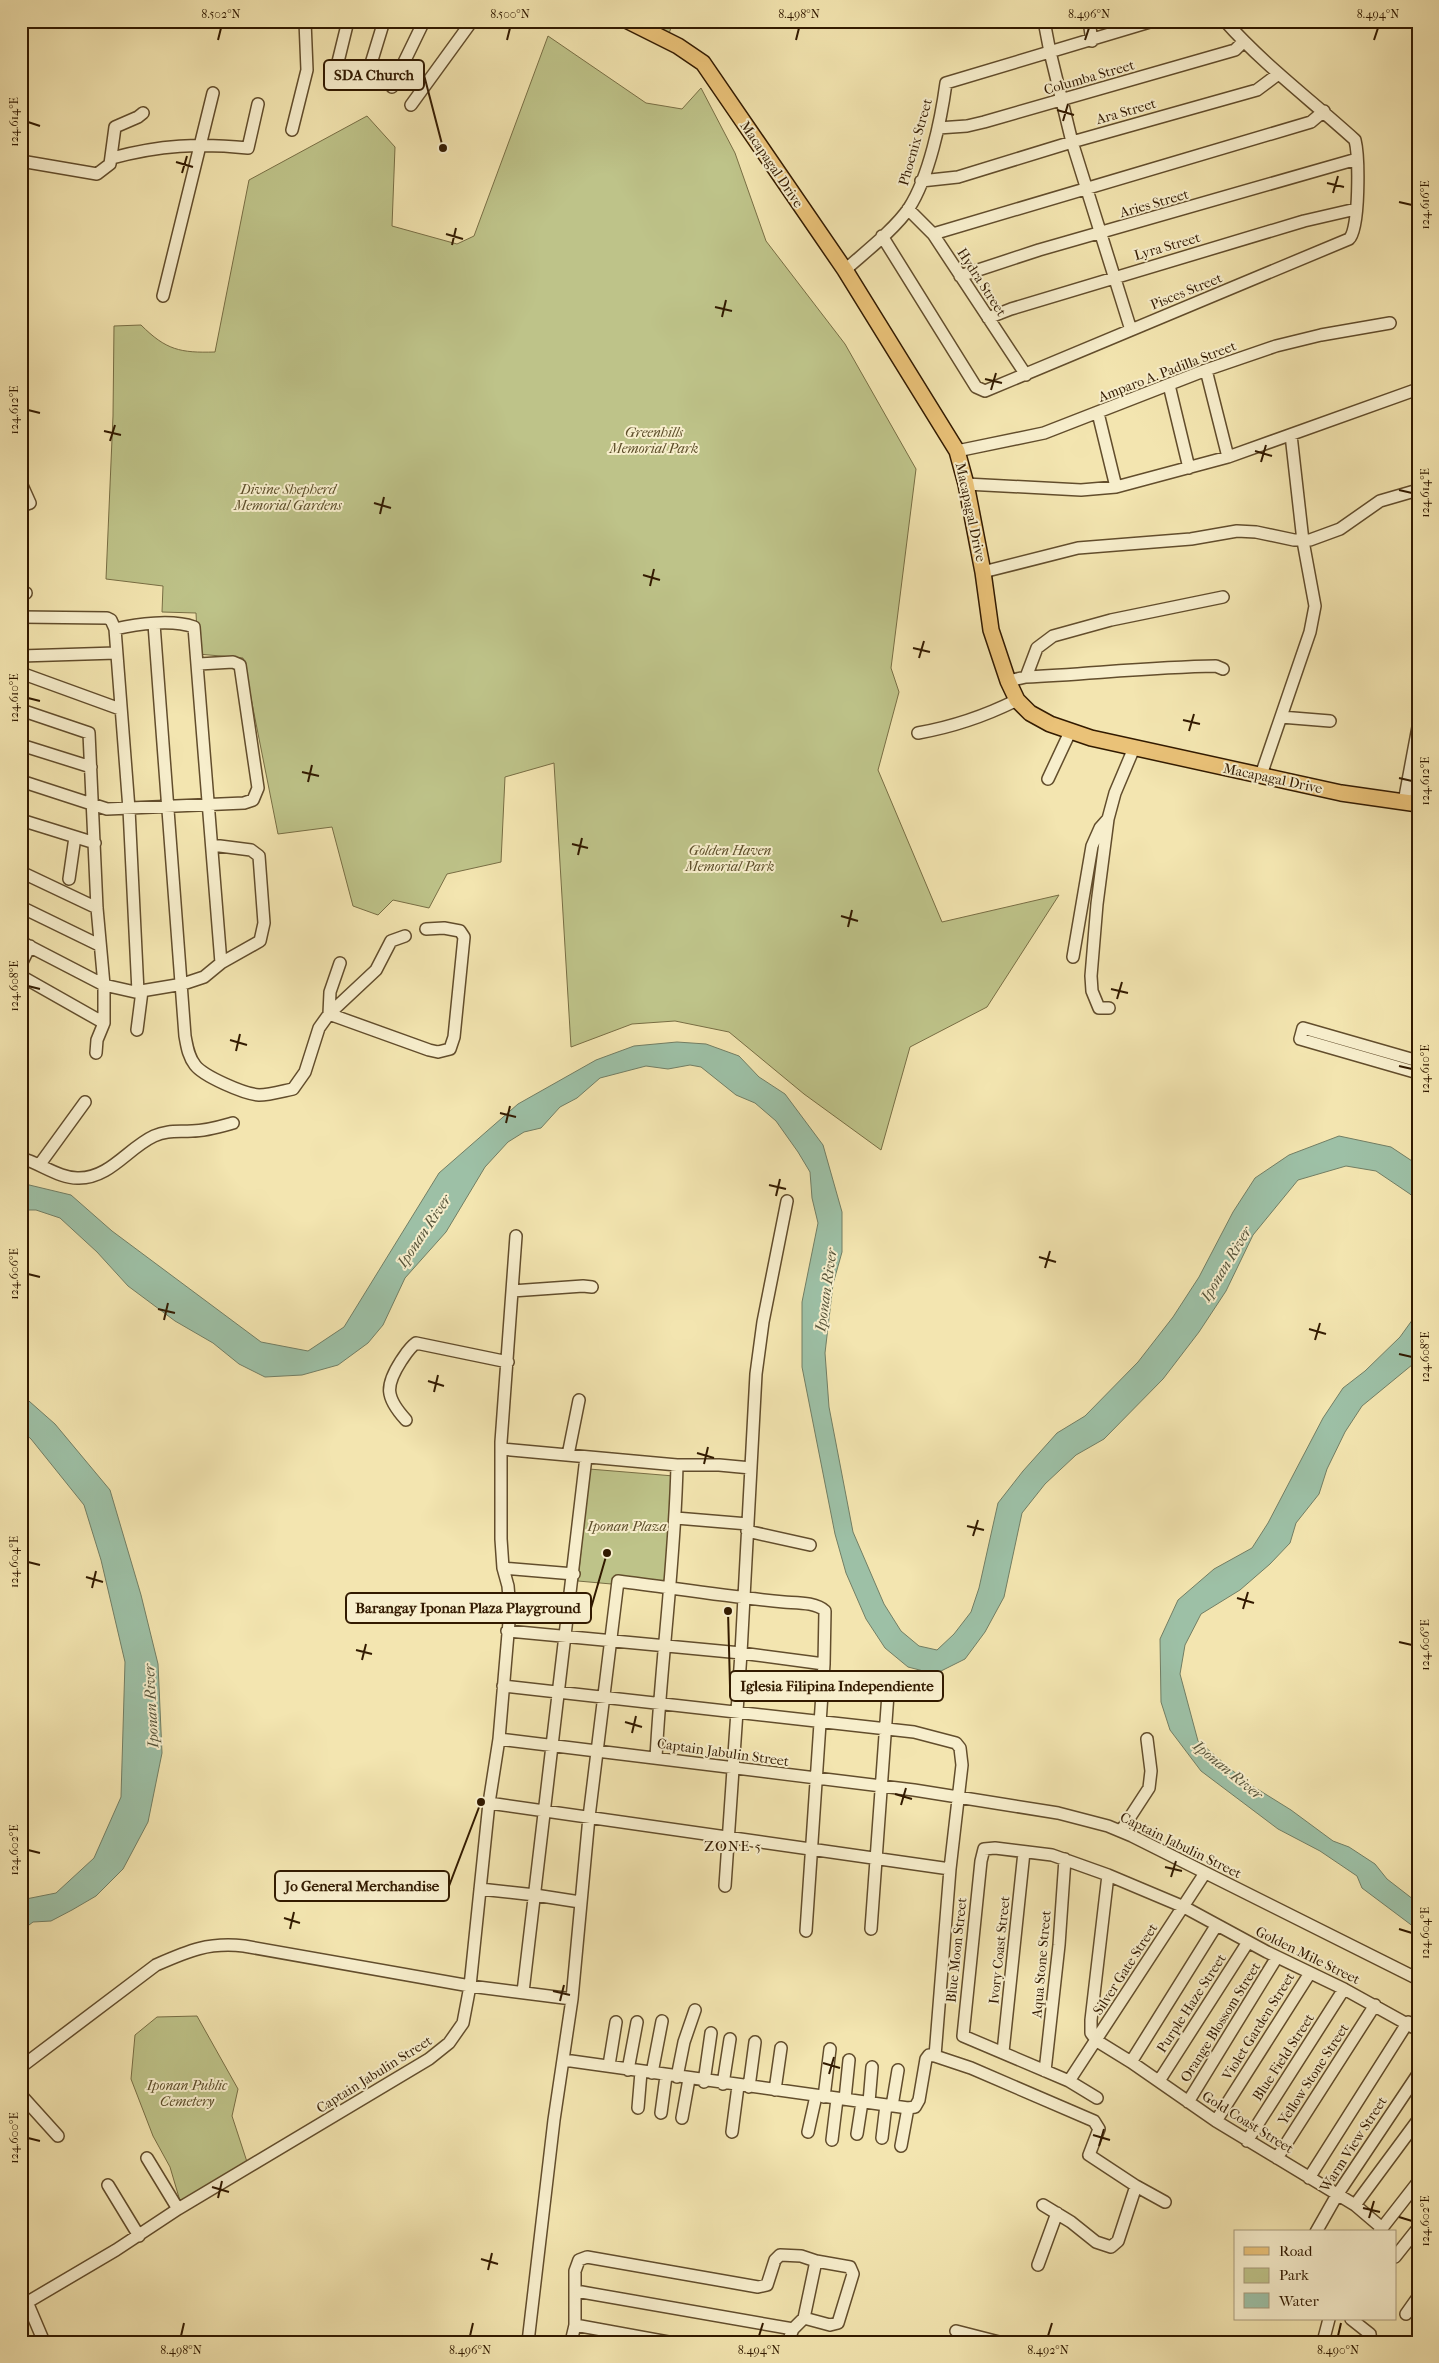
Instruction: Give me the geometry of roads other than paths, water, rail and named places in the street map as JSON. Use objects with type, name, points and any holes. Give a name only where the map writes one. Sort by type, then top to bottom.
[{"type":"main road","name":"Macapagal Drive","points":[[628,21],[678,46],[703,63],[846,270],[957,451],[966,484],[984,572],[990,630],[1008,681],[1017,700],[1038,718],[1070,732],[1134,748],[1341,793],[1411,803]]},
{"type":"street","points":[[292,130],[307,70],[305,21]]},
{"type":"street","points":[[336,70],[348,21]]},
{"type":"street","points":[[369,70],[384,21]]},
{"type":"street","points":[[392,87],[424,21]]},
{"type":"street","points":[[410,105],[472,21]]},
{"type":"street","points":[[1044,21],[1072,142],[1102,234],[1113,278],[1131,330]]},
{"type":"street","points":[[1089,21],[1092,41]]},
{"type":"street","points":[[1050,52],[1092,41],[1153,21]]},
{"type":"street","points":[[1225,21],[1243,42],[1277,75],[1324,111],[1355,140],[1357,159],[1356,209]]},
{"type":"street","name":"Columba Street","points":[[938,128],[967,126],[1062,100],[1234,50],[1243,42]]},
{"type":"street","name":"Phoenix Street","points":[[846,270],[908,210],[921,181],[938,128],[946,83],[1050,52]]},
{"type":"street","name":"Ara Street","points":[[921,181],[958,177],[1072,142],[1257,90],[1277,75]]},
{"type":"street","points":[[162,296],[213,93]]},
{"type":"street","points":[[112,158],[145,149],[200,145],[248,148],[258,104]]},
{"type":"street","points":[[933,234],[1087,190],[1310,122],[1324,111]]},
{"type":"street","points":[[21,161],[97,174],[107,168],[112,158],[115,127],[143,113]]},
{"type":"street","name":"Aries Street","points":[[960,276],[1030,253],[1102,234],[1357,159]]},
{"type":"street","name":"Pisces Street","points":[[882,236],[976,387],[985,391],[992,390],[1349,239],[1354,231],[1356,209]]},
{"type":"street","name":"Lyra Street","points":[[988,318],[1011,309],[1304,220],[1356,209]]},
{"type":"street","name":"Hydra Street","points":[[908,210],[933,234],[1026,375]]},
{"type":"street","name":"Amparo A. Padilla Street","points":[[957,451],[1044,433],[1206,370],[1276,346],[1321,335],[1390,323]]},
{"type":"street","points":[[1206,370],[1228,457]]},
{"type":"street","points":[[1169,385],[1189,468]]},
{"type":"street","points":[[966,484],[1081,490],[1116,487],[1228,457],[1418,389]]},
{"type":"street","points":[[1098,413],[1116,487]]},
{"type":"street","points":[[1261,775],[1310,632],[1315,606],[1303,541],[1291,435]]},
{"type":"street","points":[[21,483],[30,504],[21,506]]},
{"type":"street","points":[[984,572],[1078,548],[1191,539],[1237,531],[1256,532],[1303,541],[1324,537],[1340,529],[1380,501],[1418,490]]},
{"type":"street","points":[[1026,677],[1037,648],[1053,636],[1110,620],[1224,597]]},
{"type":"street","points":[[21,617],[107,618],[111,620],[115,629],[140,992],[137,1030]]},
{"type":"street","points":[[115,629],[140,623],[194,627],[199,664],[202,730],[222,963]]},
{"type":"street","points":[[154,624],[183,984],[185,1036],[188,1054],[196,1066],[204,1073],[229,1085],[258,1095],[294,1089],[305,1072],[319,1028],[329,1014],[376,970],[391,941],[405,936]]},
{"type":"street","points":[[21,656],[116,653]]},
{"type":"street","points":[[21,781],[107,809],[249,802],[256,798],[258,788],[240,665],[237,662],[225,661],[199,664]]},
{"type":"street","points":[[1008,681],[1026,677],[1091,674],[1158,667],[1216,666],[1223,669]]},
{"type":"street","points":[[21,673],[120,709]]},
{"type":"street","points":[[918,733],[968,720],[1017,700]]},
{"type":"street","points":[[21,710],[89,733],[99,945],[104,985],[104,1023],[97,1040],[96,1053]]},
{"type":"street","points":[[1281,717],[1330,722]]},
{"type":"street","points":[[1411,803],[1418,727]]},
{"type":"street","points":[[1048,779],[1070,732]]},
{"type":"street","points":[[21,745],[91,766]]},
{"type":"street","points":[[1109,1008],[1102,1009],[1097,1005],[1092,991],[1091,976],[1096,912],[1108,818],[1115,793],[1134,748]]},
{"type":"street","points":[[1073,957],[1092,846],[1100,828],[1108,818]]},
{"type":"street","points":[[21,820],[95,843]]},
{"type":"street","points":[[69,879],[75,838]]},
{"type":"street","points":[[21,964],[25,944],[104,985],[125,992],[140,992],[183,984],[204,977],[222,963],[256,944],[263,936],[264,923],[259,856],[251,850],[212,845]]},
{"type":"street","points":[[21,872],[97,908]]},
{"type":"street","points":[[21,907],[99,945]]},
{"type":"street","points":[[329,1014],[429,1050],[438,1052],[450,1049],[454,1037],[464,937],[460,931],[452,929],[426,929]]},
{"type":"street","points":[[329,1014],[332,986],[340,963]]},
{"type":"street","points":[[21,976],[104,1023]]},
{"type":"street","points":[[1418,1061],[1301,1034],[1418,1073]]},
{"type":"street","points":[[40,1164],[85,1102]]},
{"type":"street","points":[[21,1158],[71,1178],[88,1178],[104,1172],[154,1136],[167,1131],[204,1130],[233,1124]]},
{"type":"street","points":[[725,1886],[745,1599],[747,1527],[756,1374],[763,1322],[787,1201]]},
{"type":"street","points":[[499,1739],[510,1597],[503,1568],[501,1449],[516,1236]]},
{"type":"street","points":[[512,1291],[592,1287]]},
{"type":"street","points":[[406,1420],[394,1403],[389,1390],[389,1382],[409,1349],[416,1343],[508,1362]]},
{"type":"street","points":[[568,1455],[579,1400]]},
{"type":"street","points":[[501,1449],[677,1465],[719,1465],[751,1468]]},
{"type":"street","points":[[523,1992],[558,1692],[574,1574],[586,1457]]},
{"type":"street","points":[[656,1758],[659,1703],[676,1518],[677,1465]]},
{"type":"street","points":[[676,1518],[747,1527],[810,1545]]},
{"type":"street","points":[[503,1568],[574,1574]]},
{"type":"street","points":[[528,2342],[554,2120],[572,1999],[589,1817],[612,1643],[618,1581],[745,1599],[803,1604],[822,1608],[825,1611],[824,1664],[814,1779],[806,1931]]},
{"type":"street","points":[[508,1632],[612,1643],[741,1653],[824,1664]]},
{"type":"street","points":[[503,1686],[818,1721],[930,1736],[959,1745],[962,1765],[950,1869],[935,2056]]},
{"type":"street","points":[[871,1929],[887,1730],[888,1694]]},
{"type":"street","name":"Captain Jabulin Street","points":[[24,2304],[440,2052],[457,2034],[463,2023],[470,1986],[489,1803],[499,1739],[881,1786],[1058,1814],[1121,1831],[1418,1979]]},
{"type":"street","points":[[1121,1831],[1149,1788],[1151,1771],[1147,1739]]},
{"type":"street","points":[[489,1803],[950,1869]]},
{"type":"street","name":"Golden Mile Street","points":[[981,1861],[984,1849],[995,1848],[1052,1855],[1108,1875],[1184,1907],[1216,1926],[1408,2022],[1418,2030]]},
{"type":"street","name":"Ivory Coast Street","points":[[1003,2052],[1024,1852]]},
{"type":"street","name":"Aqua Stone Street","points":[[1045,2071],[1059,1945],[1065,1859]]},
{"type":"street","name":"Blue Moon Street","points":[[981,1861],[962,2034],[1003,2052]]},
{"type":"street","name":"Silver Gate Street","points":[[1069,2082],[1205,1873]]},
{"type":"street","points":[[1097,2041],[1091,2033],[1091,2020],[1108,1875]]},
{"type":"street","points":[[480,1889],[580,1902]]},
{"type":"street","points":[[1131,2062],[1216,1926]]},
{"type":"street","name":"Purple Haze Street","points":[[1159,2081],[1248,1942]]},
{"type":"street","points":[[21,2067],[156,1965],[181,1954],[213,1944],[244,1946],[470,1986],[572,1999]]},
{"type":"street","name":"Orange Blossom Street","points":[[1188,2102],[1277,1957]]},
{"type":"street","name":"Violet Garden Street","points":[[1216,2121],[1310,1973]]},
{"type":"street","name":"Blue Field Street","points":[[1247,2141],[1344,1989]]},
{"type":"street","name":"Yellow Stone Street","points":[[1277,2158],[1374,2005]]},
{"type":"street","points":[[661,2113],[677,2077],[684,2042],[695,2010]]},
{"type":"street","points":[[638,2108],[662,2021]]},
{"type":"street","points":[[608,2065],[616,2022]]},
{"type":"street","points":[[628,2070],[637,2022]]},
{"type":"street","points":[[1310,2178],[1408,2022]]},
{"type":"street","points":[[704,2082],[711,2033]]},
{"type":"street","points":[[723,2084],[730,2038]]},
{"type":"street","name":"Gold Coast Street","points":[[1097,2041],[1247,2141],[1355,2205],[1381,2230]]},
{"type":"street","points":[[732,2132],[755,2042]]},
{"type":"street","points":[[775,2090],[781,2048]]},
{"type":"street","points":[[808,2132],[820,2096],[830,2049]]},
{"type":"street","points":[[1003,2052],[1069,2082],[1097,2098]]},
{"type":"street","points":[[564,2060],[608,2065],[704,2082],[908,2108],[915,2107],[919,2100],[927,2057],[935,2056],[971,2068],[1094,2121],[1099,2129],[1099,2134],[1089,2155],[1164,2202]]},
{"type":"street","points":[[832,2140],[849,2060]]},
{"type":"street","points":[[858,2134],[872,2067]]},
{"type":"street","points":[[882,2138],[898,2070]]},
{"type":"street","name":"Warm View Street","points":[[1317,2230],[1337,2195],[1418,2074]]},
{"type":"street","points":[[677,2077],[682,2118]]},
{"type":"street","points":[[21,2095],[58,2136]]},
{"type":"street","points":[[901,2146],[908,2108]]},
{"type":"street","points":[[1355,2205],[1418,2120]]},
{"type":"street","points":[[147,2158],[178,2209]]},
{"type":"street","points":[[1381,2230],[1418,2182]]},
{"type":"street","points":[[108,2185],[138,2236]]},
{"type":"street","points":[[1043,2205],[1096,2242],[1111,2247],[1118,2241],[1136,2186]]},
{"type":"street","points":[[1038,2265],[1057,2213]]},
{"type":"street","points":[[1396,2256],[1418,2228]]},
{"type":"street","points":[[571,2342],[574,2325],[577,2266],[579,2260],[587,2257],[758,2287],[767,2285],[775,2260],[780,2255],[801,2256],[816,2261],[850,2267],[853,2274],[838,2323],[830,2325],[804,2318]]},
{"type":"street","points":[[788,2342],[793,2329],[804,2318],[816,2261]]},
{"type":"street","points":[[576,2292],[793,2329]]},
{"type":"street","points":[[1406,2314],[1418,2297]]},
{"type":"street","points":[[24,2304],[44,2342]]},
{"type":"street","points":[[1322,2342],[1330,2320]]},
{"type":"street","points":[[1352,2320],[1370,2334],[1371,2342]]},
{"type":"street","points":[[574,2325],[668,2342]]},
{"type":"street","points":[[956,2331],[1000,2342]]},
{"type":"water","name":"Iponan River","points":[[677,1042],[706,1044],[739,1056],[759,1077],[785,1094],[823,1145],[842,1212],[842,1252],[833,1284],[825,1353],[829,1407],[853,1532],[884,1604],[901,1631],[919,1646],[937,1650],[954,1634],[971,1612],[979,1588],[998,1503],[1023,1471],[1057,1433],[1085,1416],[1138,1362],[1173,1317],[1199,1277],[1233,1212],[1255,1178],[1289,1155],[1339,1136],[1391,1147],[1418,1165],[1418,1202],[1410,1194],[1376,1171],[1346,1166],[1298,1180],[1253,1235],[1226,1291],[1199,1332],[1163,1379],[1104,1439],[1076,1455],[1045,1484],[1022,1513],[1004,1597],[985,1632],[965,1659],[935,1674],[908,1667],[885,1648],[866,1619],[846,1573],[835,1534],[802,1367],[802,1302],[818,1223],[812,1198],[810,1172],[776,1121],[755,1103],[736,1095],[701,1067],[690,1065],[668,1069],[646,1066],[600,1078],[577,1098],[560,1107],[541,1128],[524,1132],[508,1142],[485,1167],[446,1232],[405,1278],[383,1325],[368,1343],[338,1365],[302,1375],[265,1377],[239,1364],[213,1343],[175,1321],[128,1286],[97,1252],[60,1218],[36,1210],[21,1210],[21,1183],[71,1195],[112,1231],[261,1342],[308,1351],[344,1327],[439,1173],[518,1104],[596,1060],[634,1046]]},
{"type":"water","name":"Iponan River","points":[[1418,1312],[1418,1360],[1362,1406],[1345,1432],[1327,1469],[1319,1494],[1296,1523],[1290,1543],[1270,1564],[1240,1590],[1201,1614],[1185,1645],[1180,1674],[1198,1741],[1246,1782],[1291,1810],[1333,1841],[1349,1847],[1375,1864],[1387,1879],[1418,1903],[1418,1930],[1362,1888],[1357,1876],[1320,1851],[1278,1829],[1201,1771],[1170,1730],[1161,1702],[1160,1639],[1178,1600],[1214,1569],[1252,1548],[1268,1523],[1323,1418],[1343,1388],[1365,1371],[1400,1337]]},
{"type":"water","name":"Iponan River","points":[[21,1394],[55,1424],[110,1490],[141,1595],[158,1664],[162,1753],[148,1822],[123,1869],[96,1896],[51,1921],[33,1922],[21,1931],[21,1900],[56,1893],[94,1858],[121,1797],[125,1662],[101,1560],[84,1505],[31,1439],[21,1430]]},
{"type":"place","name":"SDA Church","points":[[443,148]]},
{"type":"place","name":"Barangay Iponan Plaza Playground","points":[[607,1553]]},
{"type":"place","name":"Iglesia Filipina Independiente","points":[[728,1611]]},
{"type":"place","name":"Jo General Merchandise","points":[[481,1802]]},
{"type":"district","name":"ZONE 5","points":[[733,1846]]},
{"type":"park label","name":"Greenhills Memorial Park","points":[[654,440]]},
{"type":"park label","name":"Divine Shepherd Memorial Gardens","points":[[288,498]]},
{"type":"park label","name":"Golden Haven Memorial Park","points":[[730,858]]},
{"type":"park label","name":"Iponan Plaza","points":[[627,1526]]},
{"type":"park label","name":"Iponan Public Cemetery","points":[[187,2094]]}]
